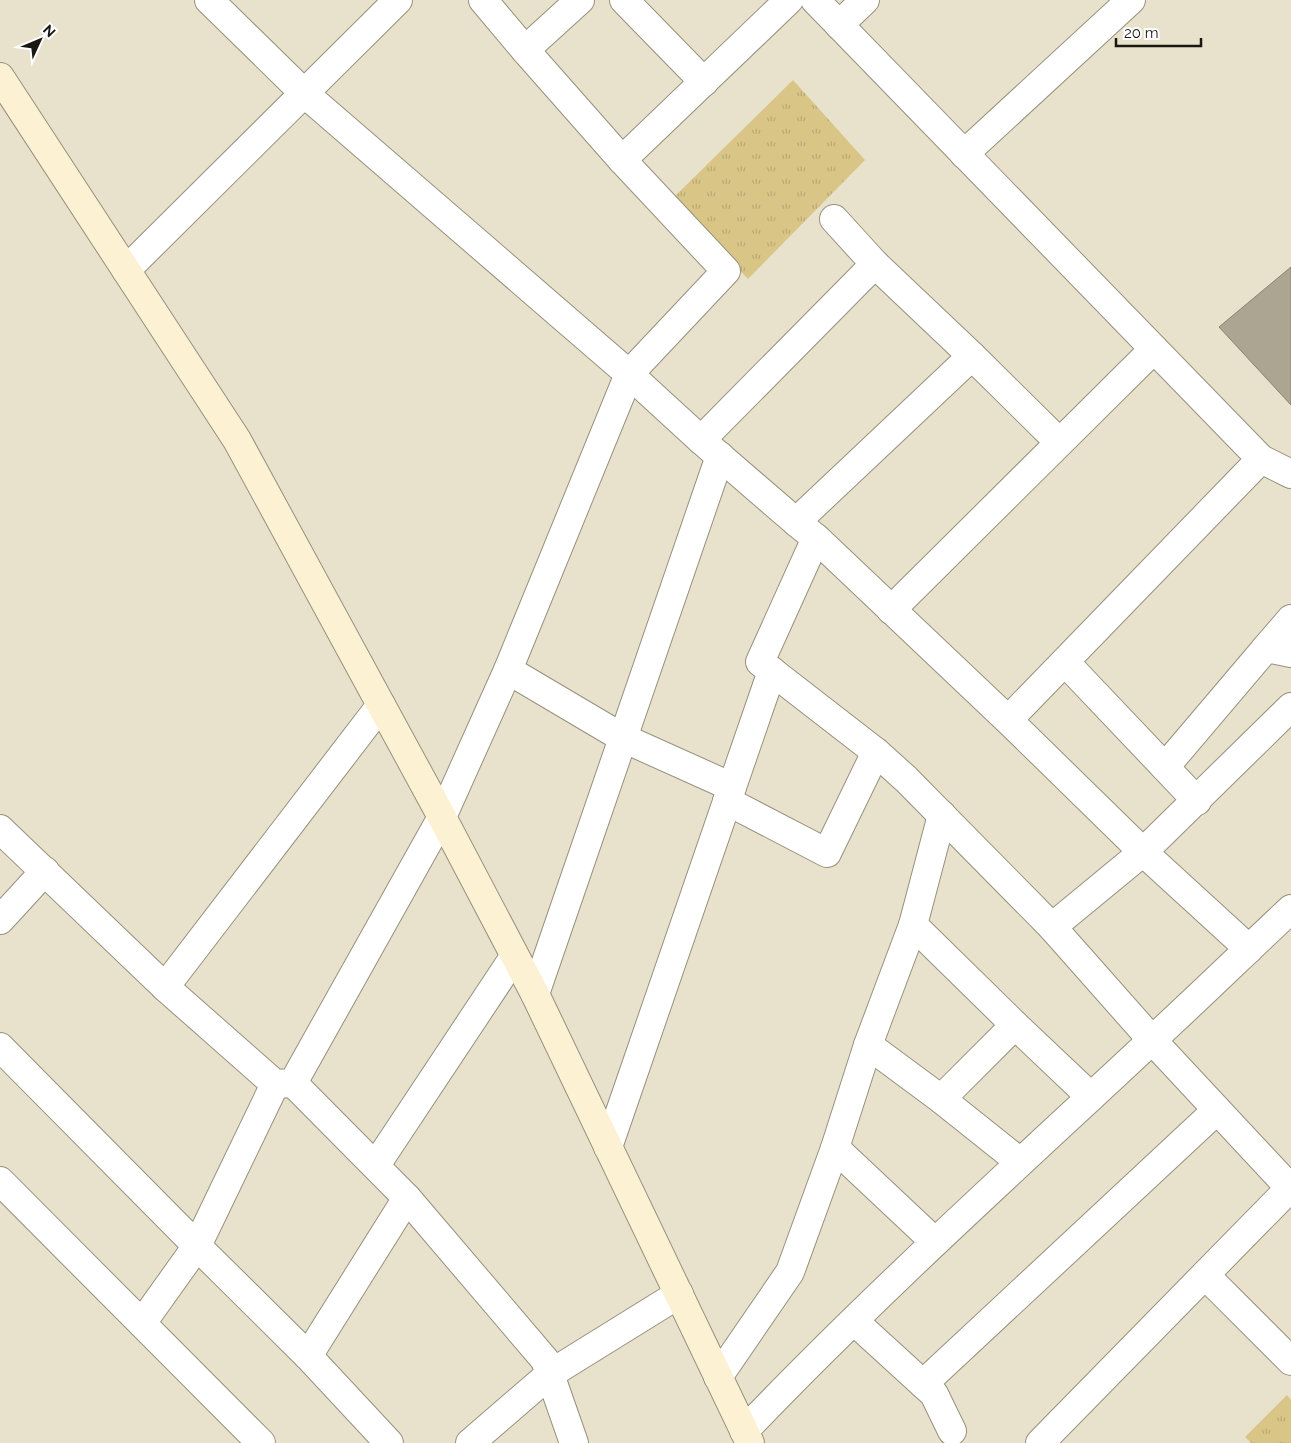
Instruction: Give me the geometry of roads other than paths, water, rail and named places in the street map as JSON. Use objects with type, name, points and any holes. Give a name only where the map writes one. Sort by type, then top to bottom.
[{"type":"main road","points":[[0,77],[237,440],[442,817],[534,994],[747,1437]]},
{"type":"street","points":[[209,0],[304,93],[806,530],[1008,720],[1144,852],[1249,949]]},
{"type":"street","points":[[126,270],[398,0]]},
{"type":"street","points":[[142,1323],[197,1246],[284,1084],[442,817],[508,670],[629,374],[726,271],[622,160],[483,0]]},
{"type":"street","points":[[525,50],[580,0]]},
{"type":"street","points":[[624,0],[704,82]]},
{"type":"street","points":[[622,160],[789,0]]},
{"type":"street","points":[[815,0],[1261,459],[1291,474]]},
{"type":"street","points":[[839,25],[865,0]]},
{"type":"street","points":[[964,154],[1131,0]]},
{"type":"street","points":[[834,219],[875,264],[1059,442]]},
{"type":"street","points":[[534,994],[623,738],[711,448],[875,264]]},
{"type":"street","points":[[891,610],[1154,349]]},
{"type":"street","points":[[972,356],[806,530],[760,662],[876,752],[906,779],[1052,927],[1152,1040],[1290,1189],[1204,1275],[1046,1441]]},
{"type":"street","points":[[1008,720],[1261,459]]},
{"type":"street","points":[[1165,767],[1279,650],[1291,618]]},
{"type":"street","points":[[1065,662],[1197,800]]},
{"type":"street","points":[[508,670],[623,738],[730,794],[826,853],[876,752]]},
{"type":"street","points":[[608,1147],[772,671]]},
{"type":"street","points":[[165,987],[381,705]]},
{"type":"street","points":[[1052,927],[1144,852],[1291,707]]},
{"type":"street","points":[[718,1377],[790,1272],[835,1148],[868,1045],[913,924],[942,815]]},
{"type":"street","points":[[0,829],[165,987],[284,1084],[376,1165],[407,1198],[545,1360],[574,1443]]},
{"type":"street","points":[[0,920],[45,871]]},
{"type":"street","points":[[747,1437],[807,1365],[935,1242],[1291,909]]},
{"type":"street","points":[[913,924],[1014,1025],[1091,1097]]},
{"type":"street","points":[[376,1165],[514,957]]},
{"type":"street","points":[[942,1099],[1014,1025]]},
{"type":"street","points":[[868,1045],[942,1099],[1020,1162]]},
{"type":"street","points":[[0,1047],[308,1356],[389,1443]]},
{"type":"street","points":[[923,1384],[1218,1110]]},
{"type":"street","points":[[835,1148],[935,1242]]},
{"type":"street","points":[[0,1180],[261,1443]]},
{"type":"street","points":[[308,1356],[407,1198]]},
{"type":"street","points":[[1204,1275],[1291,1361]]},
{"type":"street","points":[[470,1443],[550,1374],[679,1294]]},
{"type":"street","points":[[854,1321],[934,1394],[949,1439]]}]
